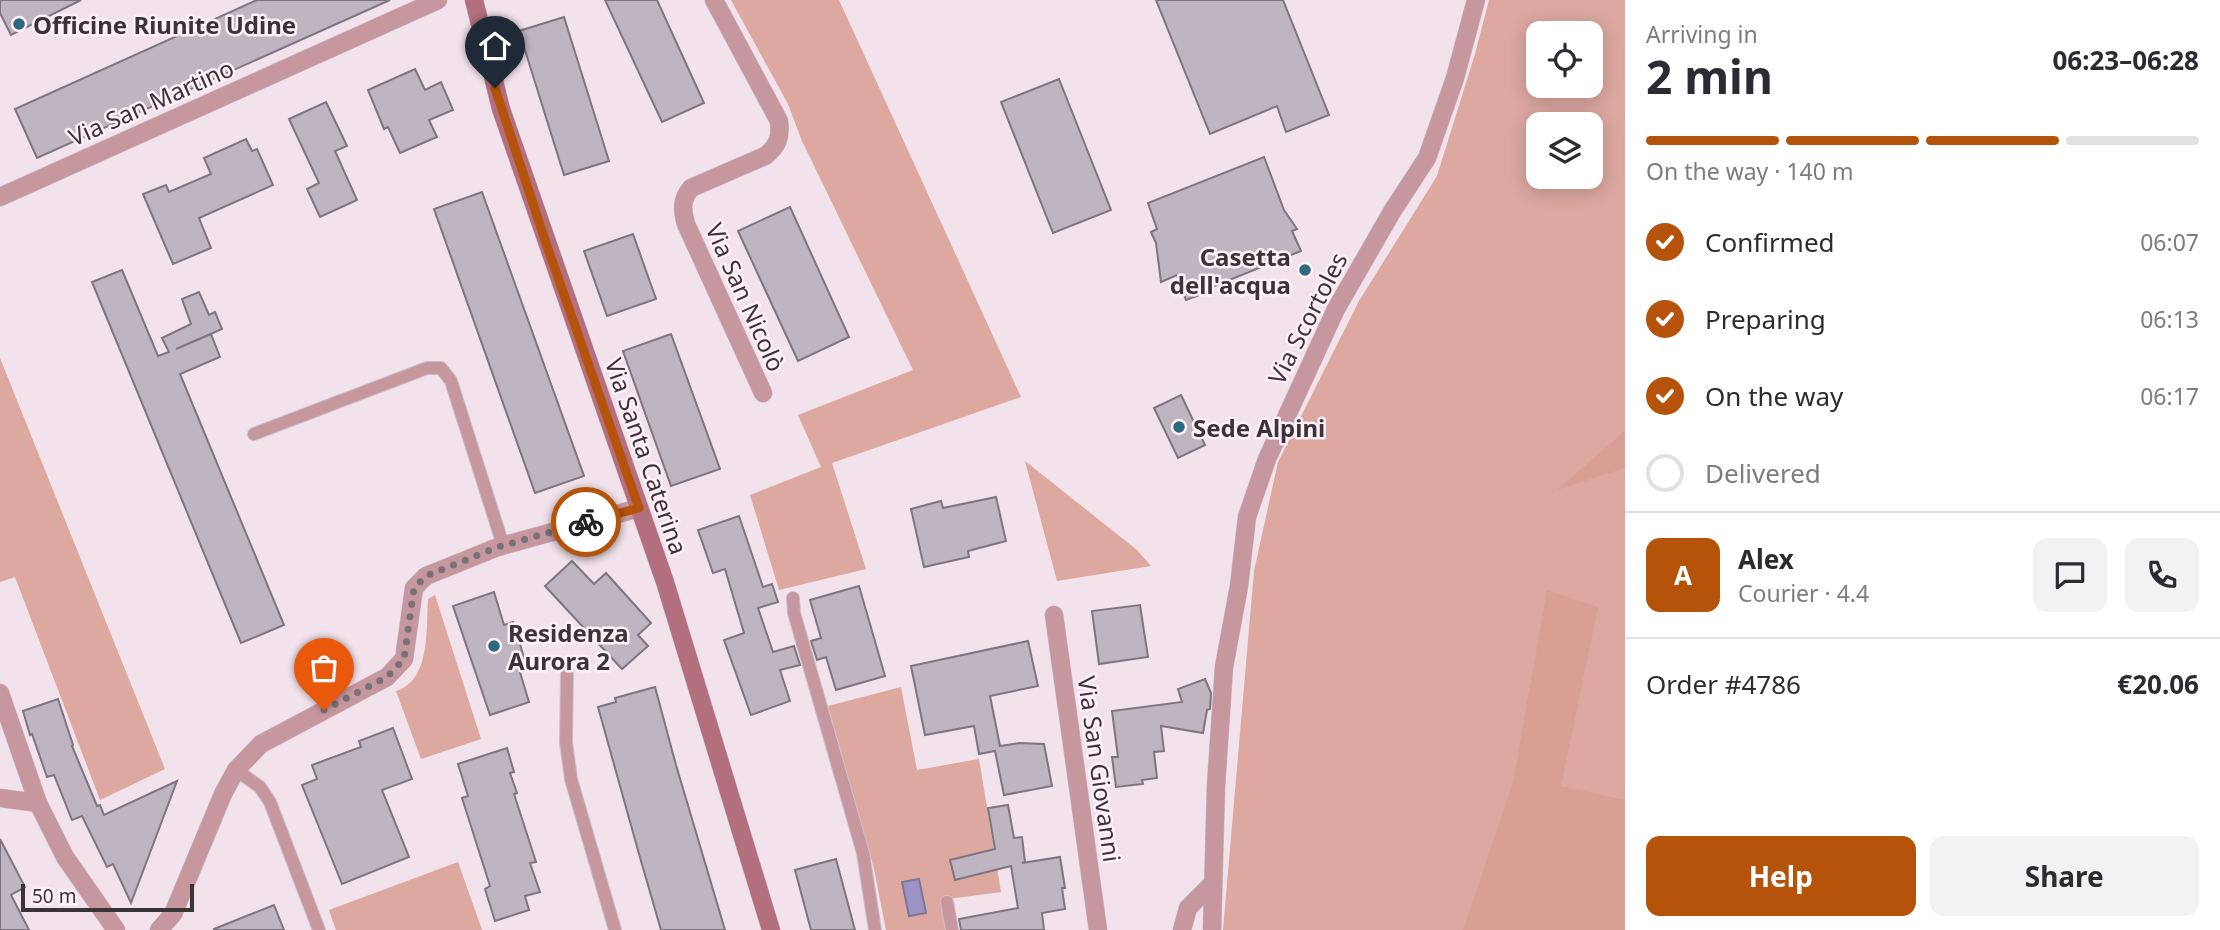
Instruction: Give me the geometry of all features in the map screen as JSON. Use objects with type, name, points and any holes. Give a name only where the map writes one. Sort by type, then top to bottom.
[{"type":"street","name":"Via San Martino","points":[[0,197],[438,0]]},
{"type":"street","name":"Via Santa Caterina","points":[[474,0],[501,109],[665,582],[771,930]]},
{"type":"street","name":"Via San Nicolò","points":[[714,0],[779,121],[781,134],[776,148],[765,156],[691,188],[684,197],[682,211],[763,393]]},
{"type":"street","name":"Via Scortoles","points":[[1212,930],[1216,786],[1224,667],[1239,586],[1247,517],[1267,459],[1336,309],[1392,210],[1427,158],[1455,78],[1476,0]]},
{"type":"street","points":[[159,930],[173,914],[223,794],[236,770],[261,744],[387,677],[404,659],[414,588],[426,576],[503,545],[639,508]]},
{"type":"street","name":"Via San Giovanni","points":[[1054,615],[1098,930]]},
{"type":"street","points":[[0,693],[38,803],[65,857],[116,930]]},
{"type":"street","points":[[0,798],[38,803]]},
{"type":"street","points":[[1182,930],[1188,908],[1213,883]]},
{"type":"lane","points":[[254,434],[427,368],[441,368],[451,382],[503,545]]},
{"type":"lane","points":[[793,598],[794,613],[863,853],[875,930]]},
{"type":"lane","points":[[567,674],[566,742],[571,779],[615,930]]},
{"type":"lane","points":[[236,770],[260,787],[270,802],[319,930]]},
{"type":"lane","points":[[947,902],[952,930]]},
{"type":"shaded area","points":[[731,0],[839,0],[1021,397],[832,463],[866,569],[779,590],[750,495],[821,467],[798,415],[913,370],[802,141],[788,104]]},
{"type":"shaded area","points":[[1489,0],[1625,0],[1625,930],[1223,930],[1254,571],[1278,462],[1359,301],[1437,176]]},
{"type":"shaded area","points":[[0,358],[165,769],[100,800],[15,577],[0,582]]},
{"type":"shaded area","points":[[1625,431],[1625,468],[1557,490],[1559,488]]},
{"type":"shaded area","points":[[1025,461],[1137,550],[1151,566],[1057,581]]},
{"type":"shaded area","points":[[1547,590],[1598,607],[1561,786],[1625,800],[1625,930],[1463,930],[1513,783]]},
{"type":"shaded area","points":[[435,595],[481,739],[421,759],[396,691],[407,685],[421,665],[426,638],[428,599]]},
{"type":"shaded area","points":[[901,687],[917,770],[979,759],[1001,892],[941,900],[946,930],[886,930],[874,869],[828,706]]},
{"type":"shaded area","points":[[458,862],[482,930],[336,930],[329,910]]},
{"type":"shaded area","points":[[919,879],[926,913],[909,916],[902,882]]},
{"type":"building","name":"Officine Riunite Udine","points":[[0,0],[81,0],[11,35],[0,13]]},
{"type":"building","points":[[257,0],[390,0],[37,158],[15,109]]},
{"type":"building","points":[[605,0],[657,0],[704,103],[662,122]]},
{"type":"building","points":[[1156,0],[1283,0],[1329,115],[1286,132],[1277,106],[1210,134]]},
{"type":"building","points":[[564,17],[609,161],[564,175],[519,31]]},
{"type":"building","points":[[415,69],[425,90],[441,82],[453,110],[429,120],[437,137],[400,153],[388,127],[384,129],[368,90]]},
{"type":"building","points":[[1059,79],[1111,210],[1053,233],[1001,102]]},
{"type":"building","points":[[326,102],[347,146],[335,151],[357,200],[320,217],[307,189],[319,183],[289,119]]},
{"type":"building","points":[[246,139],[252,151],[257,149],[273,185],[199,218],[211,248],[173,264],[143,194],[166,185],[169,192],[211,174],[204,158]]},
{"type":"building","points":[[1264,157],[1284,210],[1297,229],[1292,231],[1301,251],[1186,300],[1177,275],[1161,282],[1156,243],[1151,232],[1157,229],[1148,203]]},
{"type":"building","points":[[482,192],[584,476],[535,493],[434,209]]},
{"type":"building","points":[[790,207],[849,337],[798,361],[738,231]]},
{"type":"building","points":[[633,234],[656,299],[607,316],[584,251]]},
{"type":"building","points":[[122,270],[158,356],[169,352],[162,338],[191,324],[182,299],[199,292],[209,315],[215,312],[222,329],[176,349],[211,334],[220,357],[180,374],[284,625],[241,643],[92,282]]},
{"type":"building","points":[[671,334],[720,469],[671,486],[623,351]]},
{"type":"building","name":"Sede Alpini","points":[[1181,395],[1205,445],[1178,458],[1154,408]]},
{"type":"building","points":[[996,497],[1006,541],[968,551],[969,557],[924,567],[911,509],[941,501],[943,508]]},
{"type":"building","points":[[739,516],[763,587],[772,584],[778,602],[758,608],[773,652],[794,646],[800,665],[780,670],[790,701],[751,715],[724,640],[744,633],[725,569],[713,573],[698,530]]},
{"type":"building","points":[[572,561],[594,584],[606,573],[651,623],[638,635],[648,646],[622,669],[545,586]]},
{"type":"building","points":[[859,586],[885,676],[836,690],[826,657],[817,660],[811,641],[821,638],[810,600]]},
{"type":"building","name":"Residenza Aurora 2","points":[[494,592],[504,625],[513,622],[527,667],[519,669],[529,702],[490,715],[453,606]]},
{"type":"building","points":[[1140,605],[1148,657],[1099,664],[1092,611]]},
{"type":"building","points":[[1028,641],[1038,686],[990,696],[1000,746],[1019,743],[1044,744],[1052,786],[1004,795],[995,751],[979,754],[974,726],[925,735],[911,666]]},
{"type":"building","points":[[1205,679],[1211,693],[1210,709],[1207,710],[1203,733],[1161,726],[1164,751],[1154,752],[1157,778],[1142,780],[1143,784],[1116,787],[1112,757],[1118,757],[1112,711],[1182,702],[1178,689]]},
{"type":"building","points":[[655,687],[725,930],[661,930],[639,854],[598,707],[616,702],[615,698]]},
{"type":"building","points":[[58,699],[72,746],[97,806],[100,805],[104,815],[177,781],[131,903],[113,864],[107,867],[82,816],[72,820],[54,775],[47,777],[32,734],[30,735],[23,711]]},
{"type":"building","points":[[393,728],[412,779],[382,790],[409,857],[342,884],[302,785],[317,779],[312,765],[361,747],[359,741]]},
{"type":"building","points":[[507,748],[514,772],[510,773],[517,793],[514,794],[536,862],[530,863],[540,892],[525,896],[529,910],[495,921],[485,889],[490,886],[462,798],[468,796],[458,764]]},
{"type":"building","points":[[1008,805],[1014,838],[1022,837],[1025,862],[1022,863],[1060,857],[1065,909],[1042,913],[1044,930],[961,930],[959,919],[1018,908],[1011,866],[955,880],[950,860],[995,849],[988,808]]},
{"type":"building","points":[[0,839],[25,887],[11,895],[29,930],[0,930]]},
{"type":"building","points":[[836,859],[855,930],[811,930],[795,870]]},
{"type":"building","points":[[274,905],[284,930],[214,930],[214,929]]},
{"type":"way so far","points":[[324,710],[387,677],[404,659],[414,588],[426,576],[498,547],[586,522]]},
{"type":"place","name":"Officine Riunite Udine","points":[[19,24]]},
{"type":"place","name":"Casetta dell'acqua","points":[[1305,270]]},
{"type":"place","name":"Sede Alpini","points":[[1179,427]]},
{"type":"place","name":"Residenza Aurora 2","points":[[494,646]]},
{"type":"route","points":[[495,88],[639,508],[586,522]]}]
